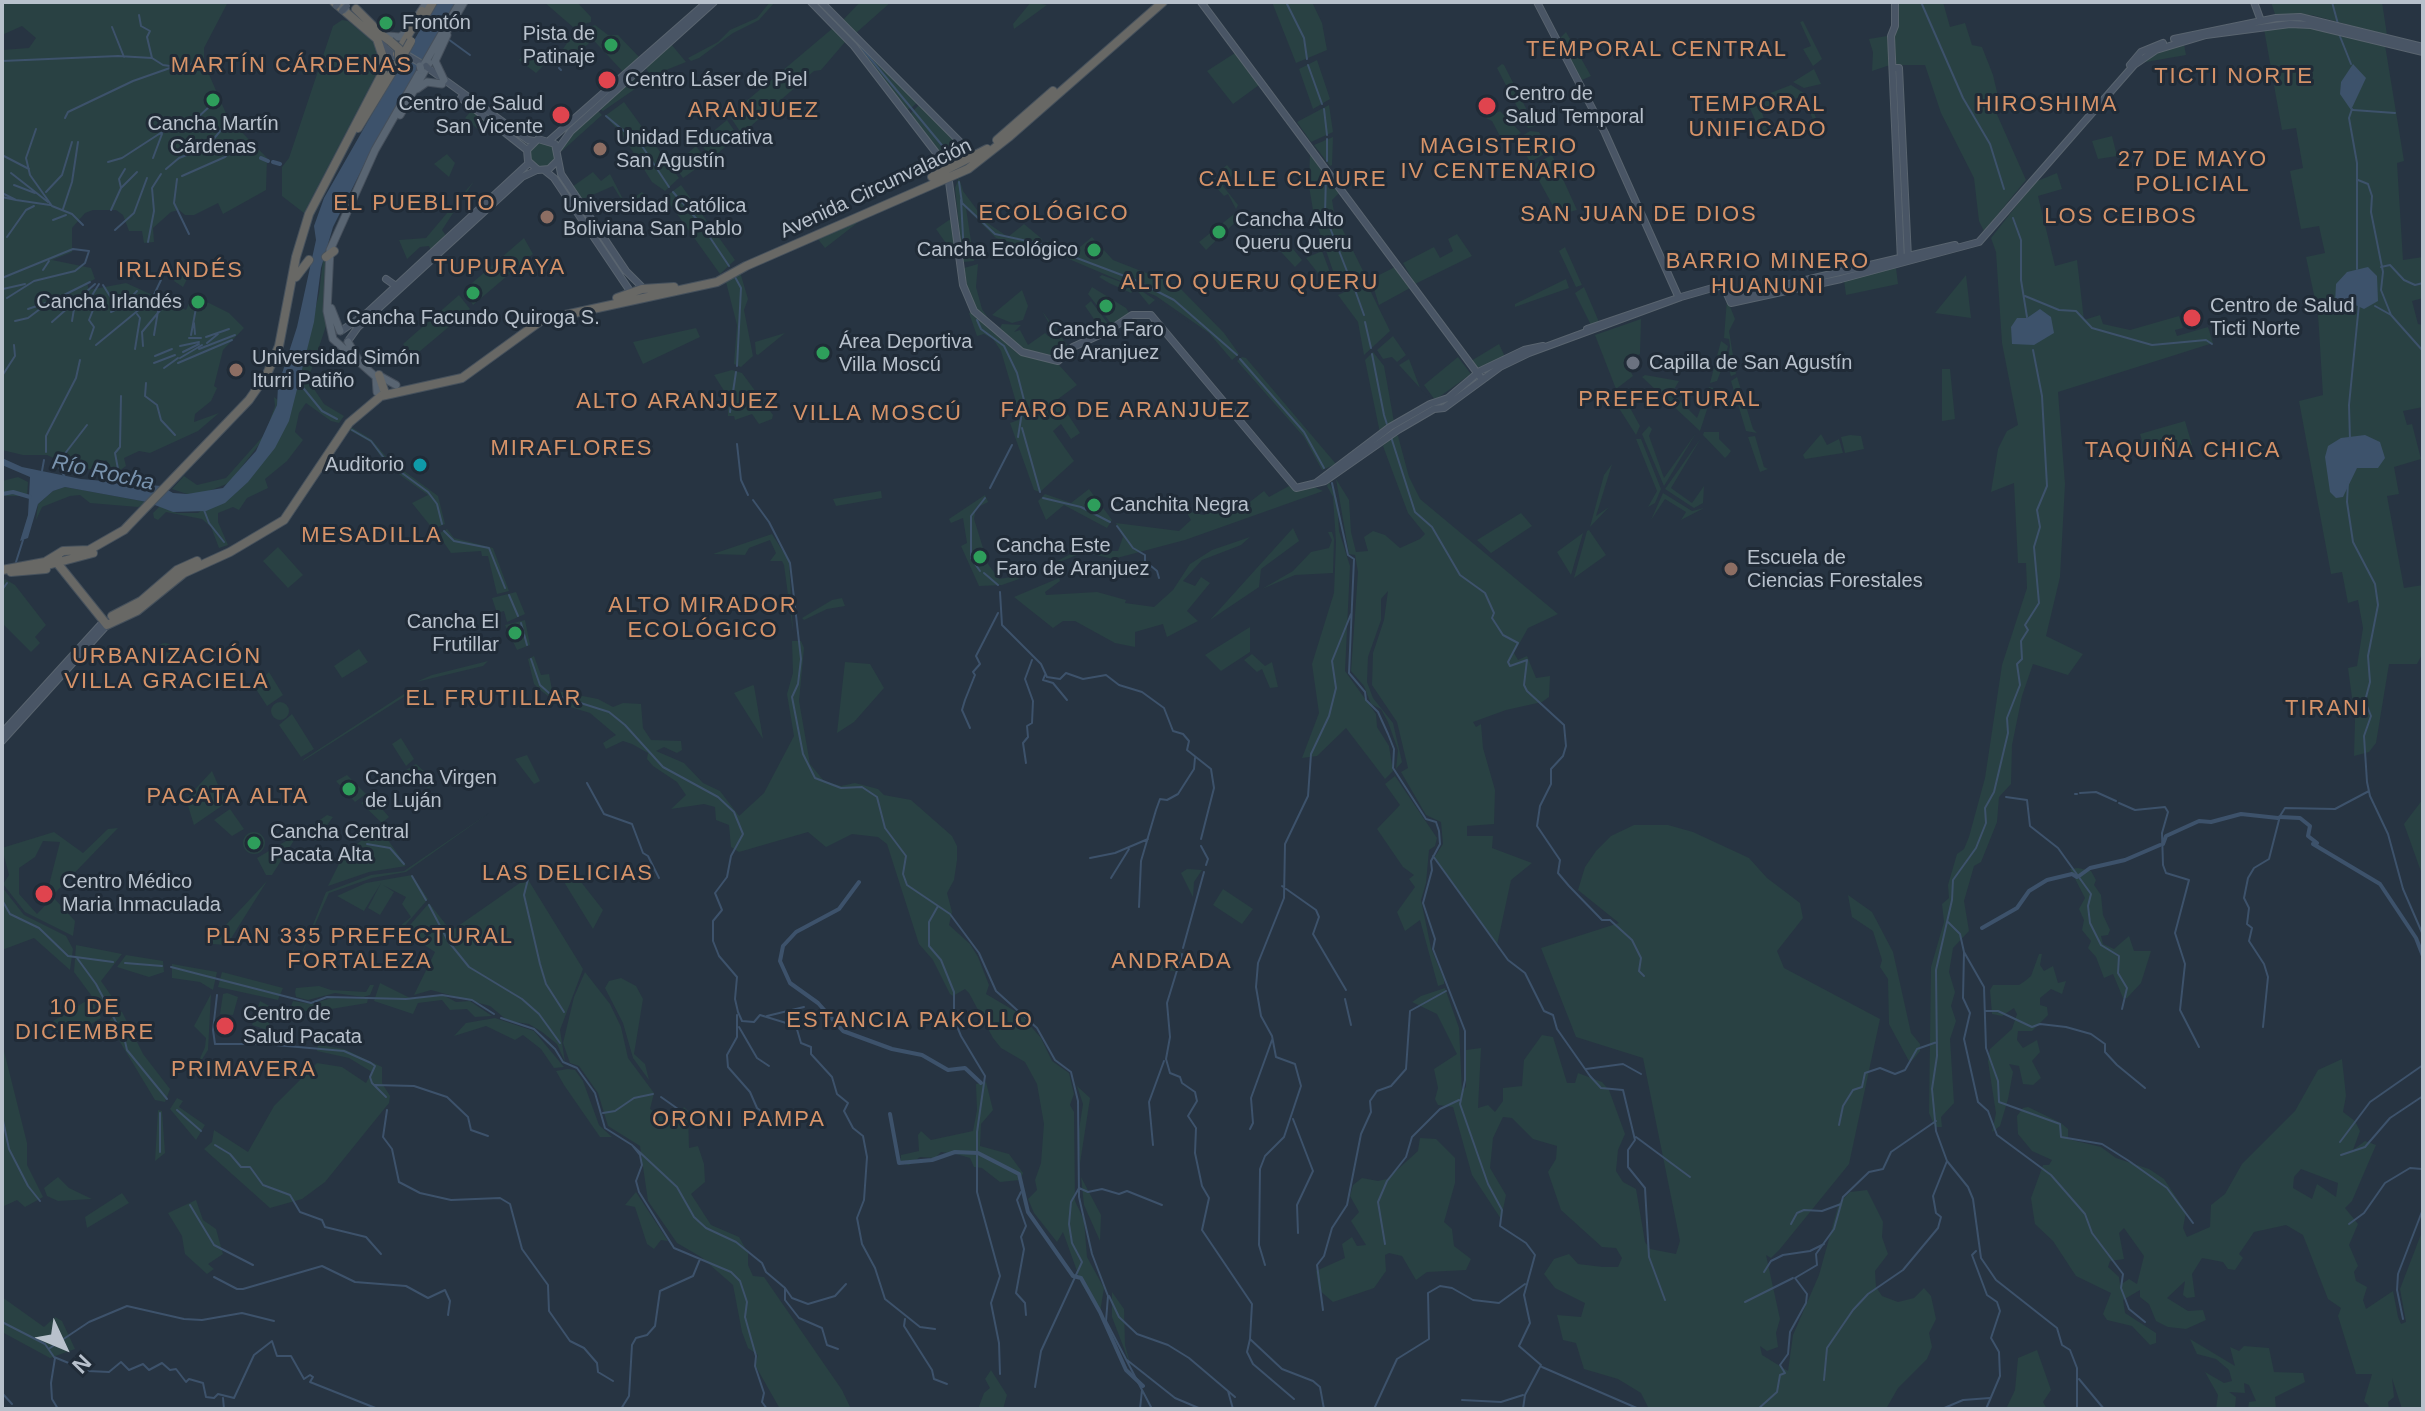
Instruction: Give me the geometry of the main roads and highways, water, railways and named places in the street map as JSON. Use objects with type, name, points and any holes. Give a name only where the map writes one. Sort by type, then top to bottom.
[{"type":"highway","points":[[168,488],[249,400],[272,365],[305,227],[319,192],[381,76],[384,64],[395,49],[411,41],[430,2]]},
{"type":"highway","name":"Avenida Circunvalación","points":[[977,160],[1155,2]]},
{"type":"highway","name":"Avenida Circunvalación","points":[[107,622],[148,596],[182,567],[219,552],[277,519],[345,420],[382,391],[396,385],[461,372],[537,316],[639,294],[717,282],[953,173],[977,160],[1163,2]]},
{"type":"highway","points":[[343,5],[395,49]]},
{"type":"highway","points":[[343,5],[395,49]]},
{"type":"highway","points":[[343,5],[395,49]]},
{"type":"highway","points":[[357,119],[422,11]]},
{"type":"highway","points":[[384,64],[395,49]]},
{"type":"highway","points":[[5,572],[65,560],[116,539],[266,383],[284,344],[295,278],[318,202],[395,49]]},
{"type":"highway","points":[[354,133],[395,49]]},
{"type":"highway","points":[[295,278],[309,260]]},
{"type":"highway","name":"Avenida Circunvalación","points":[[382,391],[462,378],[542,320],[639,294]]},
{"type":"highway","points":[[379,375],[382,391]]},
{"type":"highway","points":[[45,550],[45,562]]},
{"type":"highway","points":[[65,560],[107,622]]},
{"type":"highway","points":[[5,572],[65,560]]},
{"type":"highway","points":[[65,560],[69,576]]},
{"type":"highway","points":[[5,572],[54,569],[69,576],[107,622]]},
{"type":"main road","points":[[395,49],[400,37],[409,31],[430,2]]},
{"type":"main road","points":[[395,49],[430,2]]},
{"type":"main road","points":[[396,385],[358,359],[348,342],[338,333],[327,311],[330,255],[353,193],[462,2]]},
{"type":"main road","points":[[453,18],[436,58],[443,82],[528,140],[550,140],[707,2]]},
{"type":"main road","points":[[639,294],[561,174],[557,161],[558,149],[571,131],[714,2]]},
{"type":"main road","points":[[811,2],[854,46],[953,173],[962,277],[967,298],[979,316],[1022,352],[1058,361],[1073,347],[1108,331],[1132,315],[1151,315],[1293,487],[1316,483],[1343,470],[1389,432],[1434,409],[1444,408],[1479,375],[1529,353],[1679,298],[1723,285],[1730,301],[1904,260],[1980,238],[2141,52],[2182,36],[2300,17],[2423,49]]},
{"type":"main road","points":[[821,2],[977,160]]},
{"type":"main road","points":[[1201,2],[1479,375]]},
{"type":"main road","points":[[1537,2],[1604,131],[1679,298]]},
{"type":"main road","points":[[1895,2],[1895,26],[1891,36],[1896,68],[1904,260]]},
{"type":"main road","points":[[2254,2],[2261,23]]},
{"type":"main road","points":[[399,112],[453,18]]},
{"type":"main road","points":[[395,49],[423,66],[527,150],[529,163]]},
{"type":"main road","points":[[399,112],[422,84],[443,82]]},
{"type":"main road","points":[[550,140],[558,149]]},
{"type":"main road","points":[[527,150],[534,141]]},
{"type":"main road","points":[[339,347],[348,342],[358,327],[522,177],[557,161]]},
{"type":"main road","points":[[338,333],[396,286],[529,163]]},
{"type":"main road","points":[[529,163],[554,178],[639,294]]},
{"type":"main road","points":[[386,279],[396,286]]},
{"type":"main road","points":[[338,333],[339,347],[376,377],[382,391]]},
{"type":"main road","name":"Avenida Circunvalación","points":[[2,733],[107,622]]},
{"type":"main road","name":"Avenida Circunvalación","points":[[2,741],[107,622]]},
{"type":"water","name":"Río Rocha","points":[[436,2],[456,2],[372,149],[333,227],[321,268],[314,322],[289,421],[275,448],[248,482],[225,503],[206,511],[173,512],[147,502],[65,487],[53,491],[38,504],[28,538],[20,541],[28,515],[30,477],[2,465],[2,458],[22,467],[81,479],[161,486],[173,493],[187,494],[223,488],[256,451],[277,405],[278,386],[297,327],[316,240],[314,226],[324,198]]},
{"type":"water","points":[[2353,64],[2366,78],[2351,110],[2340,94],[2341,82]]},
{"type":"water","points":[[2368,267],[2377,276],[2378,301],[2364,309],[2351,303],[2339,307],[2335,303],[2336,284],[2347,272]]},
{"type":"water","points":[[2040,309],[2051,317],[2054,333],[2034,345],[2012,344],[2011,327],[2017,318],[2027,318]]},
{"type":"water","points":[[2365,435],[2380,442],[2385,458],[2378,468],[2357,468],[2343,497],[2336,498],[2330,492],[2325,457],[2328,446],[2341,438]]},
{"type":"waterway","points":[[815,2],[833,19]]},
{"type":"waterway","points":[[1286,2],[1304,38],[1307,59]]},
{"type":"waterway","points":[[1921,2],[1963,98],[1990,144],[2004,189]]},
{"type":"waterway","points":[[2332,2],[2338,24]]},
{"type":"waterway","points":[[139,15],[141,26],[150,31],[147,37],[152,58]]},
{"type":"waterway","points":[[837,24],[851,37]]},
{"type":"waterway","points":[[112,27],[124,57]]},
{"type":"waterway","points":[[2339,34],[2351,64]]},
{"type":"waterway","points":[[448,39],[470,55]]},
{"type":"waterway","points":[[855,40],[955,161]]},
{"type":"waterway","points":[[2,61],[118,56],[152,58],[163,65],[184,68],[196,61]]},
{"type":"waterway","points":[[1308,65],[1322,104]]},
{"type":"waterway","points":[[65,118],[68,112],[133,81],[170,68]]},
{"type":"waterway","points":[[108,162],[122,158],[169,129],[173,131],[196,119],[209,107]]},
{"type":"waterway","points":[[1324,109],[1327,135]]},
{"type":"waterway","points":[[2352,109],[2349,118],[2357,163],[2357,269]]},
{"type":"waterway","points":[[2353,110],[2395,113]]},
{"type":"waterway","points":[[606,116],[642,146],[669,187]]},
{"type":"waterway","points":[[166,169],[179,158],[207,147],[226,124]]},
{"type":"waterway","points":[[36,129],[26,158],[30,175],[52,206],[72,214],[83,225]]},
{"type":"waterway","points":[[153,158],[162,134]]},
{"type":"waterway","points":[[1327,139],[1327,161]]},
{"type":"waterway","points":[[46,192],[62,175],[72,142]]},
{"type":"waterway","points":[[63,209],[72,182],[78,142]]},
{"type":"waterway","points":[[182,176],[225,157],[235,147]]},
{"type":"waterway","points":[[2,155],[29,169]]},
{"type":"waterway","points":[[261,158],[268,161]]},
{"type":"waterway","points":[[273,162],[280,164]]},
{"type":"waterway","points":[[121,188],[119,179],[125,169]]},
{"type":"waterway","points":[[111,210],[121,188],[137,172]]},
{"type":"waterway","points":[[11,173],[48,202]]},
{"type":"waterway","points":[[148,242],[154,211],[152,188],[161,174]]},
{"type":"waterway","points":[[1326,174],[1325,215],[1352,284]]},
{"type":"waterway","points":[[115,230],[134,213],[147,178]]},
{"type":"waterway","points":[[177,179],[174,203],[189,234]]},
{"type":"waterway","points":[[2358,180],[2368,184],[2372,196],[2371,212],[2383,272],[2381,290],[2391,315]]},
{"type":"waterway","points":[[959,182],[962,203],[995,234],[1041,244]]},
{"type":"waterway","points":[[14,185],[35,193]]},
{"type":"waterway","points":[[673,192],[701,224],[729,266]]},
{"type":"waterway","points":[[2,193],[16,200],[50,205]]},
{"type":"waterway","points":[[2,197],[16,200]]},
{"type":"waterway","points":[[961,200],[964,254]]},
{"type":"waterway","points":[[7,237],[26,210],[34,206]]},
{"type":"waterway","points":[[53,220],[66,215]]},
{"type":"waterway","points":[[2013,218],[2021,240],[2021,280],[2027,317]]},
{"type":"waterway","points":[[1045,246],[1135,280],[1174,300],[1237,355]]},
{"type":"waterway","points":[[2,278],[73,249],[89,251],[85,263],[75,271],[34,281],[7,298]]},
{"type":"waterway","points":[[43,270],[49,261]]},
{"type":"waterway","points":[[2381,267],[2390,265],[2404,280],[2415,285],[2423,283]]},
{"type":"waterway","points":[[735,277],[741,288],[737,366]]},
{"type":"waterway","points":[[96,345],[152,299],[161,280]]},
{"type":"waterway","points":[[15,321],[28,318],[48,303],[90,282]]},
{"type":"waterway","points":[[3,289],[25,284]]},
{"type":"waterway","points":[[52,322],[95,284]]},
{"type":"waterway","points":[[90,339],[94,327],[89,320],[93,310],[91,297],[99,284]]},
{"type":"waterway","points":[[103,285],[113,301]]},
{"type":"waterway","points":[[1355,290],[1364,315]]},
{"type":"waterway","points":[[111,312],[123,306],[137,291]]},
{"type":"waterway","points":[[2025,296],[2059,310],[2076,311],[2092,328],[2152,345],[2206,340],[2212,344]]},
{"type":"waterway","points":[[143,346],[142,332],[167,302]]},
{"type":"waterway","points":[[28,309],[46,303]]},
{"type":"waterway","points":[[72,321],[75,303]]},
{"type":"waterway","points":[[2350,440],[2349,405],[2359,304]]},
{"type":"waterway","points":[[2375,306],[2391,315],[2423,351]]},
{"type":"waterway","points":[[191,335],[196,308]]},
{"type":"waterway","points":[[154,335],[158,311]]},
{"type":"waterway","points":[[135,349],[140,318],[137,314]]},
{"type":"waterway","points":[[977,320],[981,329],[1004,346],[1017,373],[1024,400],[1018,437]]},
{"type":"waterway","points":[[1365,322],[1371,348]]},
{"type":"waterway","points":[[194,323],[195,334]]},
{"type":"waterway","points":[[206,337],[229,329]]},
{"type":"waterway","points":[[207,343],[218,334]]},
{"type":"waterway","points":[[199,349],[235,335]]},
{"type":"waterway","points":[[189,338],[201,338]]},
{"type":"waterway","points":[[178,363],[232,340]]},
{"type":"waterway","points":[[180,346],[199,342]]},
{"type":"waterway","points":[[183,352],[199,344]]},
{"type":"waterway","points":[[2,376],[15,356],[14,345]]},
{"type":"waterway","points":[[180,358],[202,345]]},
{"type":"waterway","points":[[155,356],[172,349]]},
{"type":"waterway","points":[[2033,350],[2042,396],[2047,486],[2037,510],[2040,527],[2034,547],[2039,603],[2025,625],[2028,630],[2021,641],[2022,659],[2017,664],[2020,685],[2007,718],[2008,733],[1994,792],[1985,808],[1986,823],[1976,848],[1953,880],[1952,900],[1936,970],[1937,1056],[1932,1089],[1936,1131],[1947,1161],[1968,1187],[1973,1199],[1981,1258],[1996,1280],[2057,1328],[2062,1345],[2070,1350],[2077,1368],[2077,1409]]},
{"type":"waterway","points":[[1372,354],[1384,415],[1415,512],[1432,527],[1460,575],[1485,593],[1494,613],[1492,618],[1503,635],[1518,643],[1508,662],[1510,666],[1527,660],[1524,685],[1527,691],[1564,725],[1566,746],[1563,756],[1551,769],[1551,784],[1540,806],[1537,826],[1560,860],[1558,873],[1602,920],[1610,920],[1632,940],[1641,958],[1639,971],[1644,976]]},
{"type":"waterway","points":[[154,363],[175,355]]},
{"type":"waterway","points":[[164,368],[178,358]]},
{"type":"waterway","points":[[1240,359],[1304,432],[1324,468]]},
{"type":"waterway","points":[[46,452],[46,436],[76,378],[80,360]]},
{"type":"waterway","points":[[730,412],[736,372]]},
{"type":"waterway","points":[[296,379],[322,411],[337,419]]},
{"type":"waterway","points":[[146,383],[145,396],[157,405],[161,420],[175,435]]},
{"type":"waterway","points":[[118,469],[115,453],[120,447],[121,396]]},
{"type":"waterway","points":[[60,460],[87,425]]},
{"type":"waterway","points":[[1022,428],[1040,492]]},
{"type":"waterway","points":[[352,430],[371,441],[387,462],[428,492],[437,504],[442,524]]},
{"type":"waterway","points":[[737,444],[741,480],[748,495]]},
{"type":"waterway","points":[[990,488],[1012,445]]},
{"type":"waterway","points":[[42,471],[44,460]]},
{"type":"waterway","points":[[59,468],[65,477]]},
{"type":"waterway","points":[[2348,482],[2347,502],[2353,542],[2375,584],[2378,605],[2368,656],[2370,682],[2365,701],[2371,716],[2364,736],[2367,782],[2370,796],[2388,834],[2403,889],[2423,935]]},
{"type":"waterway","points":[[1332,483],[1348,555],[1354,559],[1349,673],[1365,692],[1366,700],[1378,712],[1394,749],[1393,768],[1426,819],[1436,822],[1439,831],[1440,844],[1431,861],[1432,870],[1423,903],[1435,939],[1433,949],[1465,1031],[1465,1080],[1460,1104],[1488,1184],[1502,1210],[1500,1226],[1526,1243],[1535,1255],[1524,1295],[1530,1323],[1519,1346],[1541,1365],[1525,1395],[1523,1409]]},
{"type":"waterway","points":[[2,494],[13,492],[30,497]]},
{"type":"waterway","points":[[980,571],[971,558],[971,516],[985,498]]},
{"type":"waterway","points":[[1043,498],[1081,507],[1110,522]]},
{"type":"waterway","points":[[753,500],[769,522],[790,563],[801,659],[798,684],[792,697],[803,754],[815,778],[841,788],[862,787],[877,797],[885,828],[906,856],[903,874],[907,885],[950,914],[979,953],[996,991],[1037,1028],[1055,1060],[1071,1072],[1078,1101],[1079,1197],[1092,1254],[1108,1296],[1106,1321],[1152,1409]]},
{"type":"waterway","points":[[204,510],[209,523],[224,542]]},
{"type":"waterway","points":[[1117,526],[1133,548],[1145,555],[1145,561],[1157,571],[1159,578]]},
{"type":"waterway","points":[[444,531],[454,541],[489,548],[505,588]]},
{"type":"waterway","points":[[16,562],[23,540]]},
{"type":"waterway","points":[[984,573],[998,585]]},
{"type":"waterway","points":[[2,590],[7,583]]},
{"type":"waterway","points":[[1000,592],[1002,625],[1041,664],[1047,677],[1060,679],[1066,673],[1083,679],[1106,675],[1119,685],[1142,692],[1164,708],[1173,731],[1183,734],[1189,741],[1187,750],[1211,769],[1214,788],[1201,839]]},
{"type":"waterway","points":[[509,595],[518,616]]},
{"type":"waterway","points":[[970,728],[962,710],[975,675],[973,672],[980,664],[976,656],[998,613]]},
{"type":"waterway","points":[[1265,1265],[1259,1245],[1260,1169],[1265,1156],[1284,1137],[1301,1086],[1295,1064],[1276,1057],[1272,1036],[1261,1016],[1256,987],[1258,963],[1284,898],[1285,844],[1308,796],[1311,754],[1329,716],[1336,688],[1332,661],[1351,614]]},
{"type":"waterway","points":[[521,623],[527,645]]},
{"type":"waterway","points":[[531,659],[540,685],[549,693],[609,712],[663,767],[718,797],[734,812],[743,834],[731,856],[727,877],[715,893],[722,910],[713,921],[713,941],[719,956],[737,977],[735,999],[738,1012],[742,1021],[754,1022],[760,1015],[796,1026],[801,1043],[811,1047],[811,1054],[832,1077],[837,1094],[848,1103],[844,1111],[853,1128],[863,1136],[867,1157],[864,1200],[857,1218],[862,1244],[875,1268],[885,1299],[920,1327],[935,1329]]},
{"type":"waterway","points":[[1026,763],[1023,743],[1028,737],[1027,726],[1032,723],[1033,701],[1025,679],[1032,660]]},
{"type":"waterway","points":[[1045,675],[1043,680],[1053,683],[1067,700]]},
{"type":"waterway","points":[[1139,907],[1141,861],[1160,799],[1167,800],[1178,794],[1194,769],[1195,758]]},
{"type":"waterway","points":[[587,783],[604,814],[632,824],[643,853],[648,856],[659,878]]},
{"type":"waterway","points":[[2263,1027],[2268,977],[2264,964],[2249,941],[2252,928],[2247,924],[2249,908],[2244,898],[2248,878],[2254,868],[2269,859],[2285,808],[2335,809],[2369,791]]},
{"type":"waterway","points":[[2080,793],[2096,792],[2116,801]]},
{"type":"waterway","points":[[2006,797],[2027,800],[2030,826],[2058,848],[2091,894],[2088,906],[2090,923],[2101,945],[2119,956],[2118,973],[2127,988],[2122,1009]]},
{"type":"waterway","points":[[2119,803],[2135,810],[2165,807],[2168,812],[2162,833],[2163,865],[2166,873],[2189,880],[2175,933],[2185,964],[2180,1010],[2199,1047]]},
{"type":"waterway","points":[[2163,844],[2166,836],[2199,821],[2211,822],[2241,814],[2278,818]]},
{"type":"waterway","points":[[2280,817],[2300,818],[2310,826],[2308,836],[2317,843],[2313,844],[2380,884],[2416,938],[2423,956]]},
{"type":"waterway","points":[[1090,858],[1115,853],[1148,839]]},
{"type":"waterway","points":[[367,844],[390,848],[404,864]]},
{"type":"waterway","points":[[2079,876],[2090,868],[2125,860],[2160,845]]},
{"type":"waterway","points":[[1201,846],[1208,859],[1206,865]]},
{"type":"waterway","points":[[1111,878],[1129,849]]},
{"type":"waterway","points":[[1433,856],[1508,960],[1525,973],[1544,1011],[1553,1015],[1557,1029],[1590,1076],[1601,1088],[1623,1090],[1635,1140],[1628,1150],[1628,1167],[1645,1188],[1649,1257],[1665,1300]]},
{"type":"waterway","points":[[1183,948],[1204,872]]},
{"type":"waterway","points":[[1982,928],[2017,908],[2029,891],[2047,880],[2072,874],[2077,877]]},
{"type":"waterway","points":[[412,876],[426,900]]},
{"type":"waterway","points":[[528,879],[524,895],[540,964],[546,984],[564,1012]]},
{"type":"waterway","points":[[859,882],[839,909],[796,932],[783,946],[780,961],[790,983],[818,1003],[843,1031],[892,1049],[922,1055],[948,1070],[965,1068],[981,1083]]},
{"type":"waterway","points":[[1282,886],[1316,910],[1319,917],[1313,934],[1346,990]]},
{"type":"waterway","points":[[2,900],[10,914],[39,928],[68,956],[113,962]]},
{"type":"waterway","points":[[429,905],[448,941],[469,967],[522,999],[539,1014],[560,1043]]},
{"type":"waterway","points":[[938,906],[929,922],[929,946],[941,960],[954,992],[954,1019],[961,1036],[985,1076],[977,1132],[977,1192],[1000,1276],[991,1303],[999,1343],[1000,1374]]},
{"type":"waterway","points":[[1948,922],[1960,934],[1964,952],[1963,998],[1970,1013],[1964,1039],[1978,1102],[1988,1111],[1997,1135],[2051,1175],[2085,1214],[2092,1233],[2123,1274],[2121,1288],[2129,1309],[2145,1322]]},
{"type":"waterway","points":[[1964,952],[1984,987],[1986,1048],[1998,1081],[1999,1102],[2060,1124],[2061,1137],[2102,1144],[2167,1188],[2193,1223]]},
{"type":"waterway","points":[[1182,954],[1167,1003],[1170,1037],[1166,1059],[1170,1073],[1180,1077],[1182,1083],[1195,1092],[1197,1101],[1188,1116],[1196,1128],[1195,1153],[1202,1186],[1209,1198],[1202,1230],[1252,1304],[1250,1339],[1282,1369],[1313,1381],[1320,1387],[1324,1409]]},
{"type":"waterway","points":[[77,958],[96,984],[124,1037],[127,1050],[167,1099]]},
{"type":"waterway","points":[[125,963],[162,966]]},
{"type":"waterway","points":[[171,967],[311,1003],[327,997],[406,999],[442,995],[472,1000],[494,1014]]},
{"type":"waterway","points":[[1323,1310],[1317,1265],[1324,1256],[1332,1228],[1347,1205],[1361,1134],[1371,1112],[1370,1101],[1377,1091],[1391,1086],[1406,1069],[1410,1011],[1446,991]]},
{"type":"waterway","points":[[217,995],[213,1030],[215,1044],[262,1044]]},
{"type":"waterway","points":[[1345,999],[1351,1025]]},
{"type":"waterway","points":[[767,1016],[804,1007]]},
{"type":"waterway","points":[[1986,1011],[1998,1011],[2032,1027],[2040,1024],[2066,1027],[2091,1034],[2105,1044],[2105,1052],[2117,1065],[2145,1088]]},
{"type":"waterway","points":[[737,1015],[737,1037],[727,1055],[728,1067],[750,1092],[757,1108],[781,1126]]},
{"type":"waterway","points":[[501,1018],[534,1029],[555,1049],[563,1062],[577,1068],[595,1093],[605,1128],[632,1145],[640,1155],[642,1165],[636,1181],[639,1192],[674,1248],[731,1272],[740,1281],[747,1302],[745,1317],[756,1356],[755,1366],[764,1393],[762,1402],[767,1409]]},
{"type":"waterway","points":[[739,1027],[757,1058],[769,1066]]},
{"type":"waterway","points":[[1250,1129],[1253,1123],[1251,1098],[1272,1040]]},
{"type":"waterway","points":[[1839,1125],[1843,1106],[1853,1090],[1862,1087],[1865,1073],[1880,1068],[1895,1074],[1905,1070],[1917,1049],[1937,1042]]},
{"type":"waterway","points":[[275,1045],[344,1051],[371,1063],[375,1066],[370,1077],[372,1083],[386,1097]]},
{"type":"waterway","points":[[1153,1145],[1149,1102],[1164,1061]]},
{"type":"waterway","points":[[1586,1069],[1623,1064],[1641,1074]]},
{"type":"waterway","points":[[2340,1142],[2370,1102],[2423,1065]]},
{"type":"waterway","points":[[375,1085],[414,1086],[447,1097],[468,1117],[471,1130],[488,1136]]},
{"type":"waterway","points":[[603,1113],[615,1111],[634,1098],[653,1094]]},
{"type":"waterway","points":[[2341,1155],[2365,1147],[2390,1118],[2423,1096]]},
{"type":"waterway","points":[[661,1097],[678,1109]]},
{"type":"waterway","points":[[1385,1244],[1378,1202],[1387,1181],[1406,1157],[1412,1137],[1440,1109],[1459,1100]]},
{"type":"waterway","points":[[177,1110],[201,1131]]},
{"type":"waterway","points":[[387,1110],[383,1137],[392,1149],[399,1182],[420,1193],[451,1200],[500,1198],[510,1204],[522,1249],[548,1285],[549,1311],[570,1341],[584,1348],[597,1363],[598,1372],[613,1381]]},
{"type":"waterway","points":[[160,1113],[160,1152]]},
{"type":"waterway","points":[[890,1114],[899,1163],[932,1160],[955,1152],[978,1153],[1019,1174],[1028,1212],[1073,1276],[1081,1278],[1126,1370],[1143,1386]]},
{"type":"waterway","points":[[2,1116],[9,1149],[28,1186],[40,1201]]},
{"type":"waterway","points":[[1293,1119],[1313,1171],[1297,1205],[1298,1233]]},
{"type":"waterway","points":[[1758,1409],[1777,1392],[1780,1375],[1785,1373],[1780,1365],[1788,1354],[1790,1332],[1806,1303],[1807,1294],[1795,1278],[1817,1265],[1816,1254],[1834,1229],[1843,1197],[1869,1172],[1883,1169],[1891,1152],[1936,1121]]},
{"type":"waterway","points":[[1636,1137],[1690,1177]]},
{"type":"waterway","points":[[215,1145],[230,1154],[241,1167],[250,1167],[263,1185],[290,1195],[300,1212],[322,1220],[325,1227],[366,1237],[381,1254]]},
{"type":"waterway","points":[[633,1146],[677,1187],[694,1217],[706,1228],[736,1242],[762,1263],[766,1272],[785,1288],[785,1300],[799,1318],[822,1328],[827,1345],[838,1349]]},
{"type":"waterway","points":[[1824,1380],[1827,1348],[1853,1310],[1868,1294],[1903,1270],[1938,1228],[1941,1217],[1936,1213],[1933,1196],[1947,1161]]},
{"type":"waterway","points":[[2349,1224],[2364,1213],[2385,1183],[2410,1168],[2422,1169],[2423,1163]]},
{"type":"waterway","points":[[1035,1387],[1041,1351],[1082,1262],[1072,1243],[1069,1224],[1071,1202],[1079,1188],[1088,1192],[1102,1189],[1119,1194],[1127,1191],[1162,1205]]},
{"type":"waterway","points":[[1021,1192],[1017,1200],[1026,1226],[1021,1237],[1024,1249],[1016,1293],[1025,1303],[1026,1315]]},
{"type":"waterway","points":[[1791,1224],[1797,1213],[1804,1210],[1822,1211],[1841,1204]]},
{"type":"waterway","points":[[190,1205],[214,1245],[253,1265]]},
{"type":"waterway","points":[[2403,1319],[2397,1290],[2398,1274],[2423,1209]]},
{"type":"waterway","points":[[1764,1272],[1771,1261],[1783,1255],[1810,1251],[1824,1244]]},
{"type":"waterway","points":[[1976,1251],[1972,1255],[1987,1295],[1997,1302],[2000,1311],[1991,1338],[1999,1352],[2000,1376],[1986,1409]]},
{"type":"waterway","points":[[621,1409],[629,1396],[632,1345],[636,1338],[647,1335],[655,1326],[660,1291],[693,1276],[700,1259]]},
{"type":"waterway","points":[[214,1277],[243,1289],[322,1266],[355,1282],[406,1286],[428,1298],[445,1290],[450,1301],[448,1315]]},
{"type":"waterway","points":[[1745,1302],[1793,1278]]},
{"type":"waterway","points":[[785,1288],[792,1298],[808,1304],[835,1296],[846,1284]]},
{"type":"waterway","points":[[1374,1409],[1397,1359],[1429,1339],[1428,1293],[1440,1286],[1452,1288],[1473,1300],[1499,1303],[1525,1284]]},
{"type":"waterway","points":[[1109,1296],[1119,1317],[1137,1334],[1168,1345],[1189,1358],[1235,1397]]},
{"type":"waterway","points":[[50,1348],[89,1322],[127,1306],[184,1319],[202,1320],[242,1313],[274,1321]]},
{"type":"waterway","points":[[905,1319],[904,1326],[932,1370],[934,1379],[947,1384]]},
{"type":"waterway","points":[[2,1322],[45,1344],[54,1357],[88,1371],[109,1372],[121,1362],[129,1370],[143,1364],[149,1370],[162,1363],[170,1370],[176,1369],[186,1382],[189,1379],[203,1383],[206,1397],[214,1398],[218,1394],[234,1398],[254,1355],[272,1341],[277,1356],[291,1356],[304,1379],[310,1375],[313,1377],[310,1382],[378,1409]]},
{"type":"waterway","points":[[1250,1339],[1247,1352],[1253,1364],[1294,1399]]},
{"type":"waterway","points":[[2,1352],[2,1360]]},
{"type":"waterway","points":[[55,1358],[51,1383],[52,1399],[58,1409]]},
{"type":"waterway","points":[[1127,1360],[1175,1398],[1201,1409]]},
{"type":"waterway","points":[[1542,1367],[1639,1409]]},
{"type":"waterway","points":[[2079,1379],[2104,1409]]},
{"type":"waterway","points":[[1140,1409],[1142,1390]]},
{"type":"waterway","points":[[1228,1391],[1233,1409]]},
{"type":"waterway","points":[[2,1393],[12,1404]]},
{"type":"waterway","points":[[1462,1400],[1501,1402],[1523,1395]]},
{"type":"waterway","points":[[223,1398],[224,1409]]},
{"type":"waterway","points":[[1942,1409],[1963,1400],[1990,1398]]},
{"type":"place","name":"Frontón","points":[[386,23]]},
{"type":"place","name":"Pista de Patinaje","points":[[611,45]]},
{"type":"place","name":"Centro Láser de Piel","points":[[607,80]]},
{"type":"place","name":"Cancha Martín Cárdenas","points":[[213,100]]},
{"type":"place","name":"Centro de Salud Temporal","points":[[1487,106]]},
{"type":"place","name":"Centro de Salud San Vicente","points":[[561,115]]},
{"type":"place","name":"Unidad Educativa San Agustín","points":[[600,149]]},
{"type":"place","name":"Universidad Católica Boliviana San Pablo","points":[[547,217]]},
{"type":"place","name":"Cancha Alto Queru Queru","points":[[1219,232]]},
{"type":"place","name":"Cancha Ecológico","points":[[1094,250]]},
{"type":"place","name":"Cancha Facundo Quiroga S.","points":[[473,293]]},
{"type":"place","name":"Cancha Irlandés","points":[[198,302]]},
{"type":"place","name":"Cancha Faro de Aranjuez","points":[[1106,306]]},
{"type":"place","name":"Centro de Salud Ticti Norte","points":[[2192,318]]},
{"type":"place","name":"Área Deportiva Villa Moscú","points":[[823,353]]},
{"type":"place","name":"Capilla de San Agustín","points":[[1633,363]]},
{"type":"place","name":"Universidad Simón Iturri Patiño","points":[[236,370]]},
{"type":"place","name":"Auditorio","points":[[420,465]]},
{"type":"place","name":"Canchita Negra","points":[[1094,505]]},
{"type":"place","name":"Cancha Este Faro de Aranjuez","points":[[980,557]]},
{"type":"place","name":"Escuela de Ciencias Forestales","points":[[1731,569]]},
{"type":"place","name":"Cancha El Frutillar","points":[[515,633]]},
{"type":"place","name":"Cancha Virgen de Luján","points":[[349,789]]},
{"type":"place","name":"Cancha Central Pacata Alta","points":[[254,843]]},
{"type":"place","name":"Centro Médico Maria Inmaculada","points":[[44,894]]},
{"type":"place","name":"Centro de Salud Pacata","points":[[225,1026]]},
{"type":"district","name":"TEMPORAL CENTRAL","points":[[1657,50]]},
{"type":"district","name":"MARTÍN CÁRDENAS","points":[[292,66]]},
{"type":"district","name":"TICTI NORTE","points":[[2234,77]]},
{"type":"district","name":"HIROSHIMA","points":[[2047,105]]},
{"type":"district","name":"ARANJUEZ","points":[[754,111]]},
{"type":"district","name":"TEMPORAL UNIFICADO","points":[[1758,118]]},
{"type":"district","name":"MAGISTERIO IV CENTENARIO","points":[[1499,160]]},
{"type":"district","name":"27 DE MAYO POLICIAL","points":[[2193,172]]},
{"type":"district","name":"CALLE CLAURE","points":[[1293,180]]},
{"type":"district","name":"EL PUEBLITO","points":[[415,204]]},
{"type":"district","name":"ECOLÓGICO","points":[[1054,214]]},
{"type":"district","name":"SAN JUAN DE DIOS","points":[[1639,215]]},
{"type":"district","name":"LOS CEIBOS","points":[[2121,217]]},
{"type":"district","name":"TUPURAYA","points":[[500,268]]},
{"type":"district","name":"IRLANDÉS","points":[[181,271]]},
{"type":"district","name":"BARRIO MINERO HUANUNI","points":[[1768,274]]},
{"type":"district","name":"ALTO QUERU QUERU","points":[[1250,283]]},
{"type":"district","name":"PREFECTURAL","points":[[1670,400]]},
{"type":"district","name":"ALTO ARANJUEZ","points":[[678,402]]},
{"type":"district","name":"FARO DE ARANJUEZ","points":[[1126,411]]},
{"type":"district","name":"VILLA MOSCÚ","points":[[878,414]]},
{"type":"district","name":"MIRAFLORES","points":[[572,449]]},
{"type":"district","name":"TAQUIÑA CHICA","points":[[2183,451]]},
{"type":"district","name":"MESADILLA","points":[[372,536]]},
{"type":"district","name":"ALTO MIRADOR ECOLÓGICO","points":[[703,618]]},
{"type":"district","name":"URBANIZACIÓN VILLA GRACIELA","points":[[167,670]]},
{"type":"district","name":"EL FRUTILLAR","points":[[494,699]]},
{"type":"district","name":"TIRANI","points":[[2327,709]]},
{"type":"district","name":"PACATA ALTA","points":[[228,797]]},
{"type":"district","name":"LAS DELICIAS","points":[[568,874]]},
{"type":"district","name":"PLAN 335 PREFECTURAL FORTALEZA","points":[[360,950]]},
{"type":"district","name":"ANDRADA","points":[[1172,962]]},
{"type":"district","name":"10 DE DICIEMBRE","points":[[85,1020]]},
{"type":"district","name":"ESTANCIA PAKOLLO","points":[[910,1021]]},
{"type":"district","name":"PRIMAVERA","points":[[244,1070]]},
{"type":"district","name":"ORONI PAMPA","points":[[739,1120]]}]
